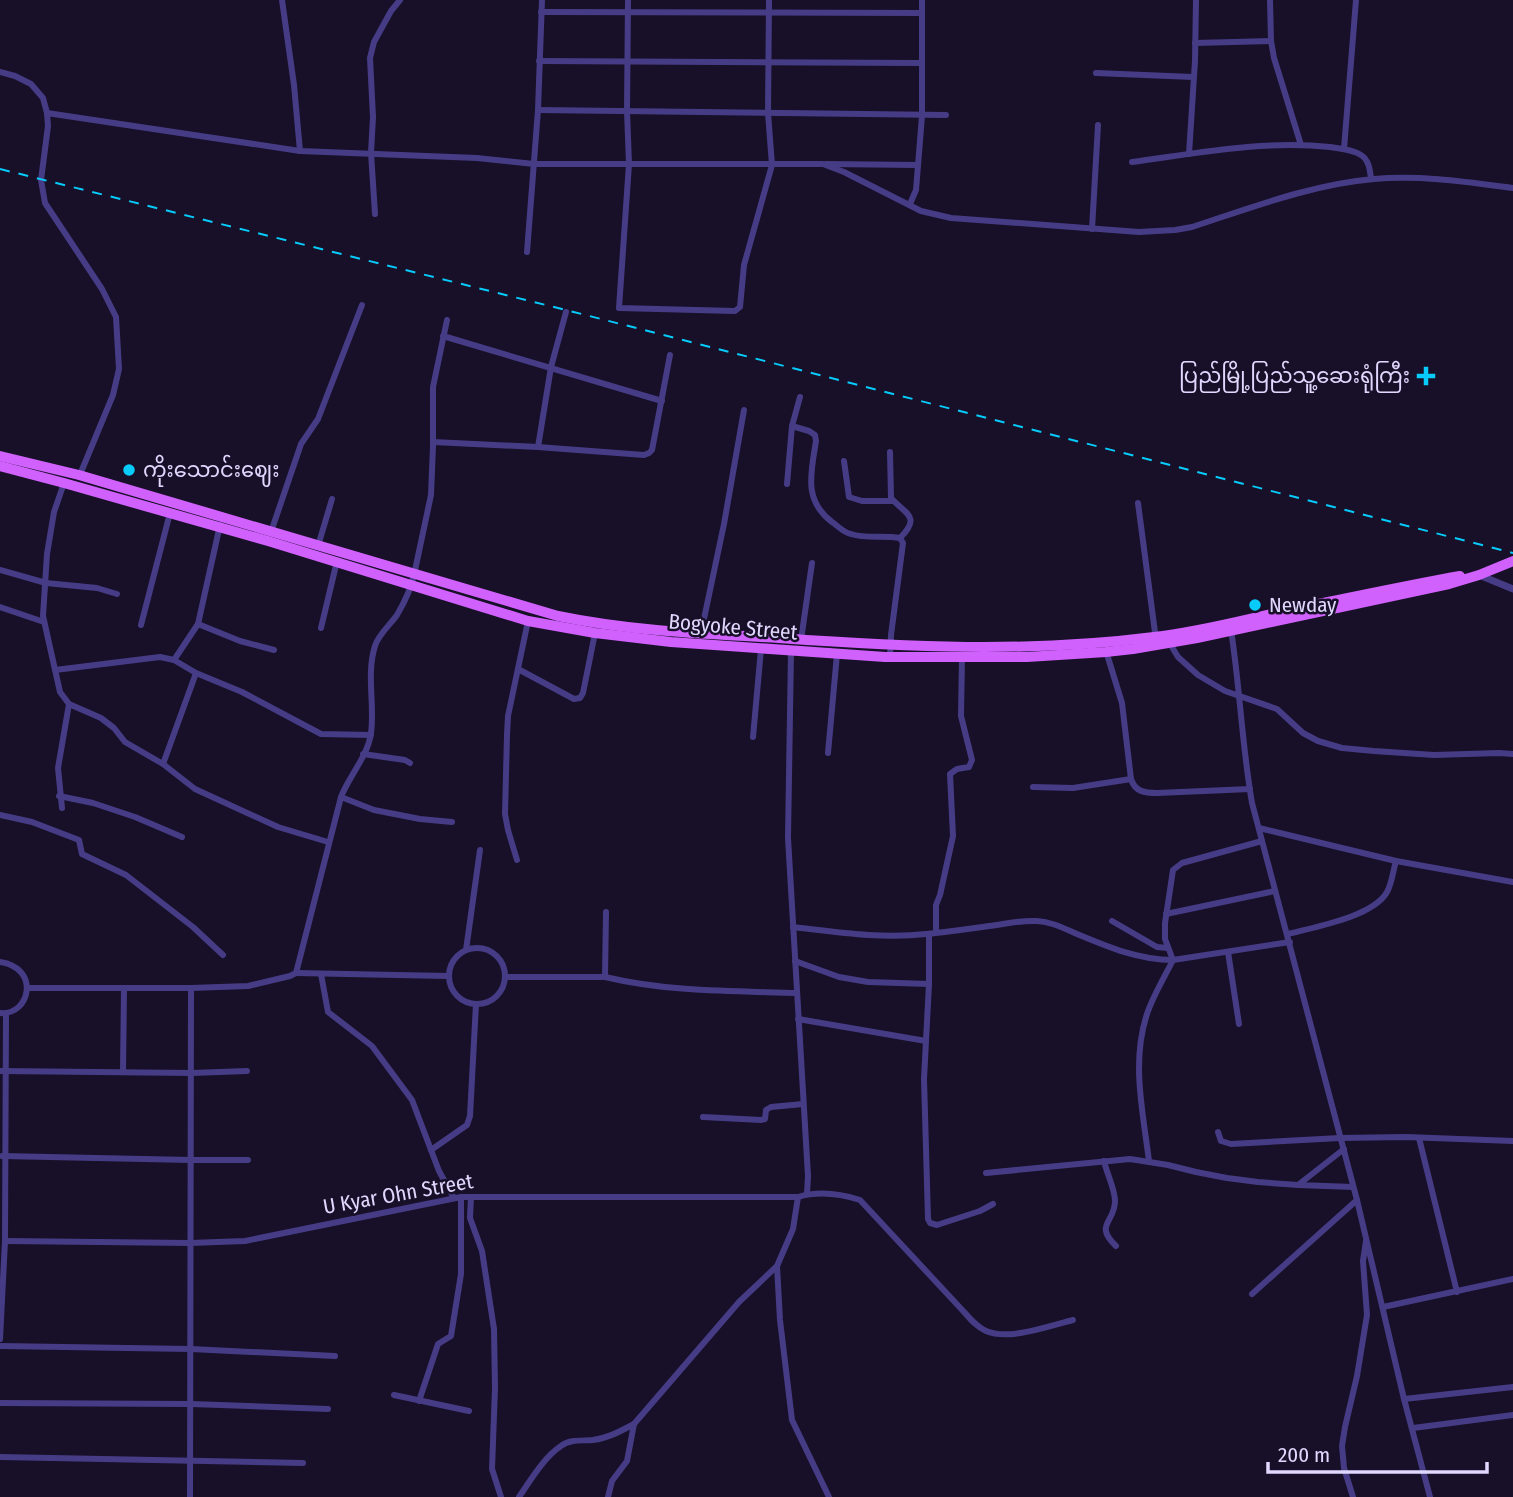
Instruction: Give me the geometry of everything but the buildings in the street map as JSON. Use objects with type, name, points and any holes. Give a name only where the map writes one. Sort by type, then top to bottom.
[{"type":"main road","name":"Bogyoke Street","points":[[0,456],[79,475],[270,536],[318,546],[528,621],[594,633],[761,649],[890,657],[1027,657],[1156,641],[1230,628],[1391,593],[1449,584],[1513,561]]},
{"type":"main road","name":"Bogyoke Street","points":[[0,466],[170,513],[221,522]]},
{"type":"main road","name":"Bogyoke Street","points":[[270,536],[337,561],[587,622],[657,631],[891,645],[1105,647]]},
{"type":"street","points":[[282,0],[300,151]]},
{"type":"street","points":[[375,214],[370,58],[374,42],[400,0]]},
{"type":"street","points":[[527,251],[538,110],[541,0]]},
{"type":"street","points":[[628,0],[629,164],[619,308],[735,311],[740,307],[744,265],[772,165],[768,113],[769,0]]},
{"type":"street","points":[[910,204],[916,190],[922,116],[922,0]]},
{"type":"street","points":[[1189,155],[1196,0]]},
{"type":"street","points":[[1270,0],[1271,41],[1301,145]]},
{"type":"street","points":[[1344,149],[1356,0]]},
{"type":"street","points":[[541,12],[921,13]]},
{"type":"street","points":[[1195,43],[1271,41]]},
{"type":"street","points":[[539,61],[921,63]]},
{"type":"street","points":[[0,72],[31,84],[43,98],[48,127],[41,180],[45,203],[102,289],[116,317],[119,369],[113,395],[76,486]]},
{"type":"street","points":[[1096,73],[1193,77]]},
{"type":"street","points":[[538,110],[946,115]]},
{"type":"street","points":[[47,113],[300,151],[477,158],[534,164],[918,165]]},
{"type":"street","points":[[1092,229],[1098,125]]},
{"type":"street","points":[[1132,162],[1249,146],[1301,145],[1353,151],[1363,156],[1369,166],[1371,179]]},
{"type":"street","points":[[823,164],[921,211],[951,218],[1139,232],[1175,230],[1314,190],[1371,179],[1436,178],[1513,188]]},
{"type":"street","points":[[270,536],[301,444],[318,419],[362,305]]},
{"type":"street","points":[[538,447],[551,367],[566,312]]},
{"type":"street","points":[[296,973],[341,797],[371,735],[372,661],[375,643],[398,614],[413,580],[431,495],[432,387],[447,320]]},
{"type":"street","points":[[443,336],[662,401]]},
{"type":"street","points":[[433,442],[644,455],[652,450],[670,355]]},
{"type":"street","points":[[787,484],[792,426],[800,397]]},
{"type":"street","points":[[701,633],[744,410]]},
{"type":"street","points":[[792,426],[815,435],[810,480],[813,499],[822,514],[851,535],[900,538],[907,531],[911,520],[909,515],[891,498],[890,452]]},
{"type":"street","points":[[844,461],[849,497],[862,501],[893,501]]},
{"type":"street","points":[[64,483],[54,512],[47,554],[44,622],[60,692],[69,704],[101,718],[114,728],[125,742],[163,764],[195,789],[278,827],[328,842]]},
{"type":"street","points":[[318,546],[332,499]]},
{"type":"street","points":[[1138,503],[1156,641]]},
{"type":"street","points":[[141,625],[170,513]]},
{"type":"street","points":[[174,660],[198,624],[221,522]]},
{"type":"street","points":[[890,657],[903,543],[900,538]]},
{"type":"street","points":[[321,628],[337,561]]},
{"type":"street","points":[[801,640],[812,564]]},
{"type":"street","points":[[0,570],[46,583],[97,588],[117,594]]},
{"type":"street","points":[[1481,573],[1513,589]]},
{"type":"street","points":[[0,607],[44,622]]},
{"type":"street","points":[[517,860],[505,814],[508,716],[528,621]]},
{"type":"street","points":[[198,624],[240,641],[274,650]]},
{"type":"street","points":[[1230,628],[1250,789],[1357,1200],[1430,1497]]},
{"type":"street","points":[[518,668],[574,699],[580,698],[594,633]]},
{"type":"street","points":[[1168,639],[1178,657],[1198,675],[1225,691],[1272,706],[1303,733],[1318,741],[1342,747],[1424,754],[1513,754]]},
{"type":"street","points":[[1105,647],[1122,704],[1131,779],[1138,790],[1152,793],[1250,789]]},
{"type":"street","points":[[752,737],[761,649]]},
{"type":"street","points":[[791,651],[788,838],[807,1194],[836,1195],[860,1200],[976,1325],[984,1330],[1010,1334],[1073,1320]]},
{"type":"street","points":[[828,753],[838,654]]},
{"type":"street","points":[[55,670],[160,657],[174,660],[196,673],[242,692],[321,734],[371,735]]},
{"type":"street","points":[[962,657],[961,716],[972,760],[969,766],[950,774],[953,836],[936,905],[933,933],[924,1079],[928,1219],[930,1223],[937,1225],[993,1204]]},
{"type":"street","points":[[163,764],[196,673]]},
{"type":"street","points":[[62,808],[58,768],[69,704]]},
{"type":"street","points":[[363,754],[410,763]]},
{"type":"street","points":[[1033,787],[1073,788],[1131,779]]},
{"type":"street","points":[[59,796],[93,803],[182,837]]},
{"type":"street","points":[[341,797],[374,810],[452,822]]},
{"type":"street","points":[[0,815],[32,822],[79,840],[82,854],[126,875],[193,927],[223,955]]},
{"type":"street","points":[[1259,828],[1396,861],[1513,882]]},
{"type":"street","points":[[1149,1161],[1138,1066],[1140,1040],[1148,1012],[1173,960],[1165,932],[1173,870],[1178,865],[1262,841]]},
{"type":"street","points":[[466,950],[480,850]]},
{"type":"street","points":[[1288,934],[1348,918],[1379,901],[1388,889],[1396,861]]},
{"type":"street","points":[[1166,914],[1275,891]]},
{"type":"street","points":[[605,976],[606,912]]},
{"type":"street","points":[[793,927],[864,935],[933,933],[1023,921],[1045,922],[1140,957],[1156,960],[1173,960],[1290,942]]},
{"type":"street","points":[[1112,921],[1157,947],[1168,948]]},
{"type":"street","points":[[466,950],[488,950],[503,966],[503,988],[487,1002],[465,1002],[456,996],[450,986],[448,976],[451,965],[457,956],[466,950]]},
{"type":"street","points":[[1228,952],[1239,1024]]},
{"type":"street","points":[[795,961],[839,977],[868,982],[929,984]]},
{"type":"street","points":[[0,962],[14,965],[24,975],[27,988],[21,1004],[3,1013],[2,1156],[5,1241],[2,1252],[0,1339]]},
{"type":"street","points":[[27,988],[248,986],[296,973],[448,976]]},
{"type":"street","points":[[321,974],[328,1012],[372,1046],[412,1100],[439,1171],[458,1197],[461,1274],[451,1336],[438,1344],[419,1401]]},
{"type":"street","points":[[505,977],[605,976],[659,988],[797,993]]},
{"type":"street","points":[[123,1072],[124,988]]},
{"type":"street","points":[[190,1497],[191,988]]},
{"type":"street","points":[[431,1150],[467,1125],[470,1116],[476,1004]]},
{"type":"street","points":[[798,1019],[926,1041]]},
{"type":"street","points":[[3,1071],[247,1071]]},
{"type":"street","points":[[703,1117],[765,1119],[766,1110],[771,1107],[803,1104]]},
{"type":"street","points":[[1218,1132],[1221,1140],[1231,1144],[1340,1138],[1513,1141]]},
{"type":"street","points":[[1419,1138],[1457,1292]]},
{"type":"street","points":[[1298,1185],[1344,1149]]},
{"type":"street","points":[[2,1156],[248,1160]]},
{"type":"street","points":[[986,1173],[1120,1159],[1149,1161],[1258,1182],[1353,1186]]},
{"type":"street","points":[[1104,1161],[1115,1201],[1106,1234],[1116,1246]]},
{"type":"street","name":"U Kyar Ohn Street","points":[[5,1241],[245,1241],[458,1197],[798,1197],[807,1194]]},
{"type":"street","points":[[471,1197],[470,1218],[482,1251],[494,1329],[492,1469],[501,1497]]},
{"type":"street","points":[[519,1497],[532,1477],[562,1445],[614,1435],[634,1424],[739,1302],[777,1266],[793,1229],[798,1197]]},
{"type":"street","points":[[1252,1294],[1357,1200]]},
{"type":"street","points":[[1353,1497],[1344,1468],[1342,1446],[1367,1315],[1363,1261],[1366,1239]]},
{"type":"street","points":[[777,1266],[780,1320],[792,1420],[829,1497]]},
{"type":"street","points":[[1383,1307],[1513,1279]]},
{"type":"street","points":[[0,1346],[191,1349],[335,1356]]},
{"type":"street","points":[[1404,1399],[1513,1387]]},
{"type":"street","points":[[394,1395],[469,1411]]},
{"type":"street","points":[[0,1402],[328,1409]]},
{"type":"street","points":[[1413,1428],[1513,1415]]},
{"type":"street","points":[[608,1497],[612,1481],[627,1461],[634,1424]]},
{"type":"street","points":[[0,1457],[303,1464]]},
{"type":"railway","points":[[0,169],[566,310],[1513,553]]},
{"type":"place","name":"ပြည်မြို့ပြည်သူ့ဆေးရုံကြီး","points":[[1426,376]]},
{"type":"place","name":"ကိုးသောင်းဈေး","points":[[129,470]]},
{"type":"place","name":"Newday","points":[[1255,605]]}]
